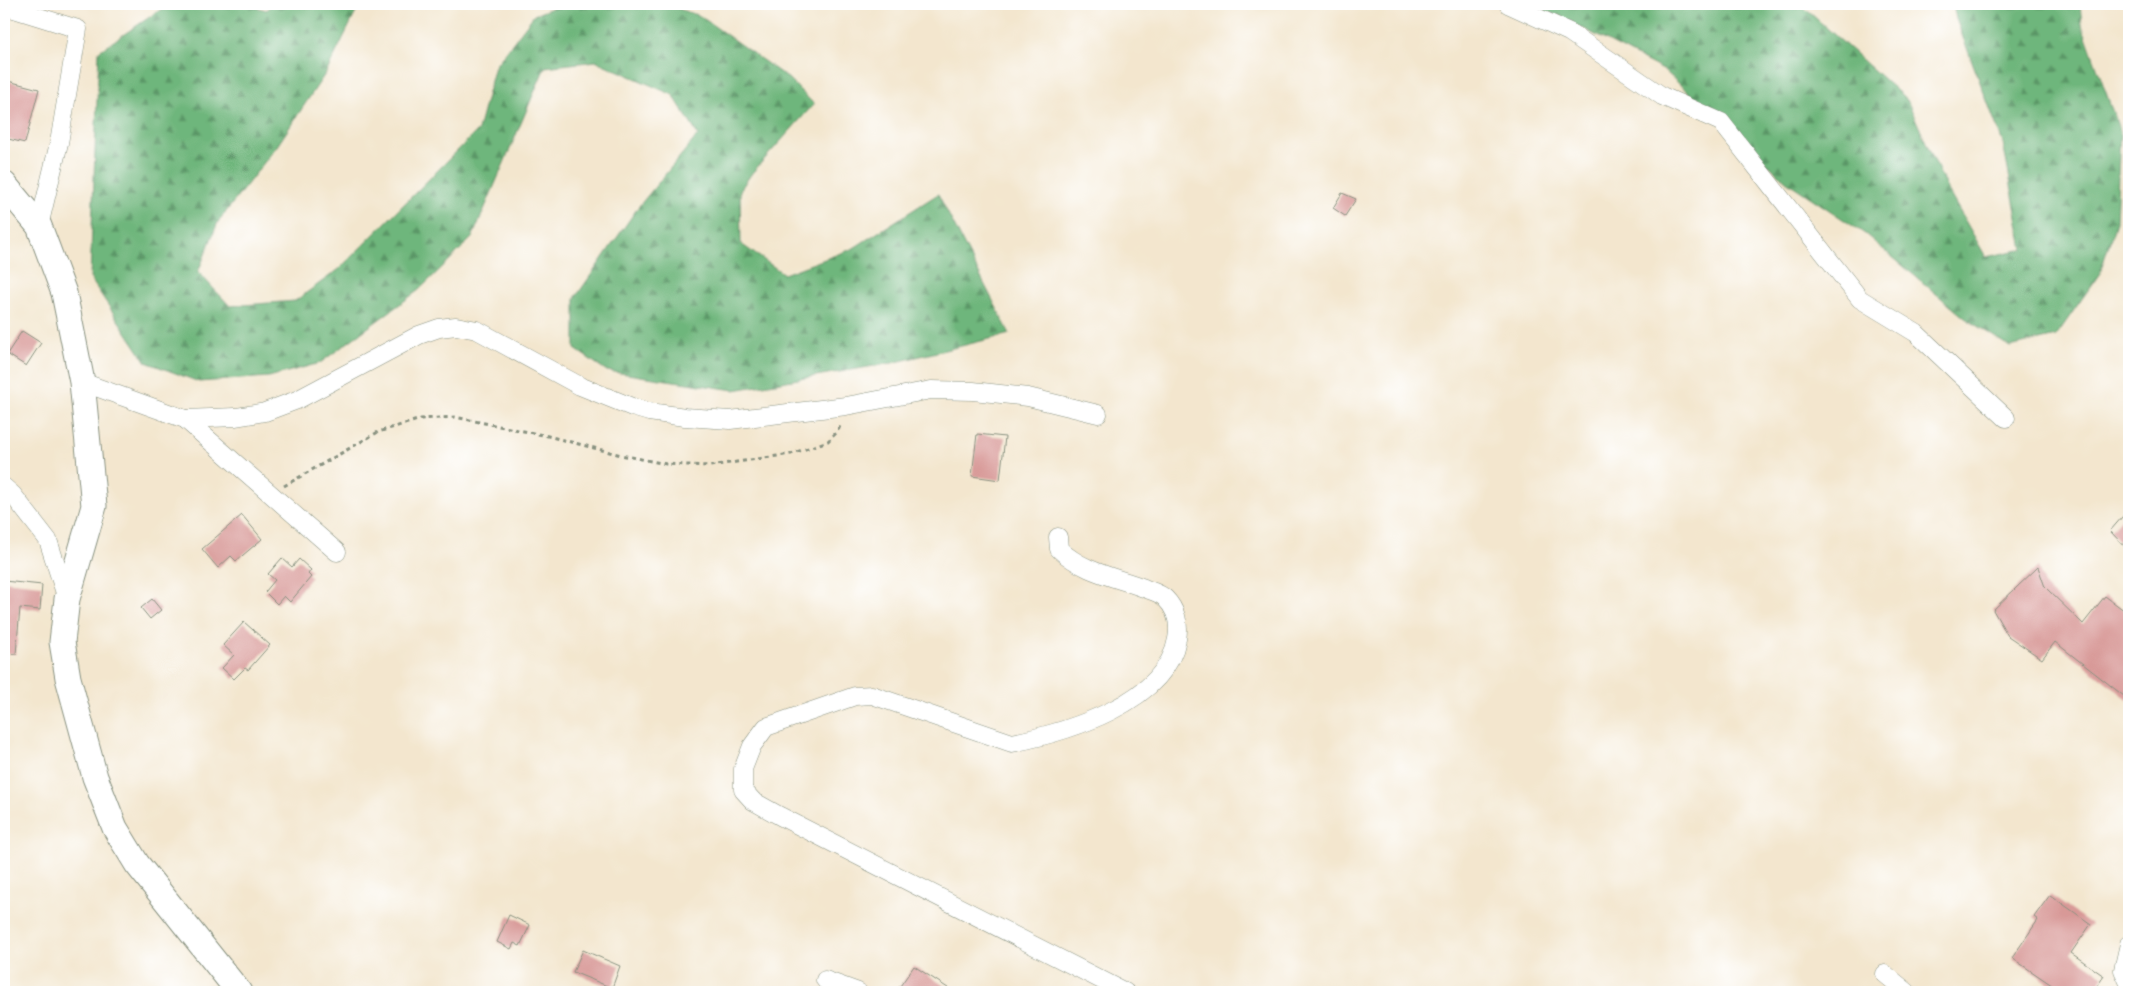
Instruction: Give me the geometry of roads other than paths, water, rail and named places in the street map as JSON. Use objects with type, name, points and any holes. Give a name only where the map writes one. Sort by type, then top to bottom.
[{"type":"street","points":[[1508,4],[1569,32],[1662,96],[1720,122],[1860,299],[1916,334],[2006,418]]},
{"type":"street","points":[[4,6],[78,29],[59,143],[39,226]]},
{"type":"street","points":[[4,184],[39,226],[64,293],[82,382],[94,506],[67,600],[62,642],[68,678],[95,777],[115,828],[137,864],[239,992]]},
{"type":"street","points":[[185,419],[236,417],[265,412],[297,400],[419,335],[439,328],[456,326],[477,330],[580,386],[649,412],[685,417],[730,420],[846,406],[931,390],[1028,397],[1098,414]]},
{"type":"street","points":[[82,382],[185,419],[337,552]]},
{"type":"street","points":[[4,487],[13,495],[48,540],[67,600]]},
{"type":"street","points":[[1058,537],[1059,549],[1072,561],[1095,572],[1164,596],[1175,611],[1179,629],[1175,650],[1159,675],[1141,693],[1101,716],[1034,739],[1012,743],[872,695],[855,696],[766,726],[752,746],[742,768],[743,790],[753,801],[780,816],[1125,992]]},
{"type":"street","points":[[2129,944],[2123,970],[2129,983]]},
{"type":"street","points":[[1885,974],[1907,992]]},
{"type":"street","points":[[825,980],[858,992]]}]
